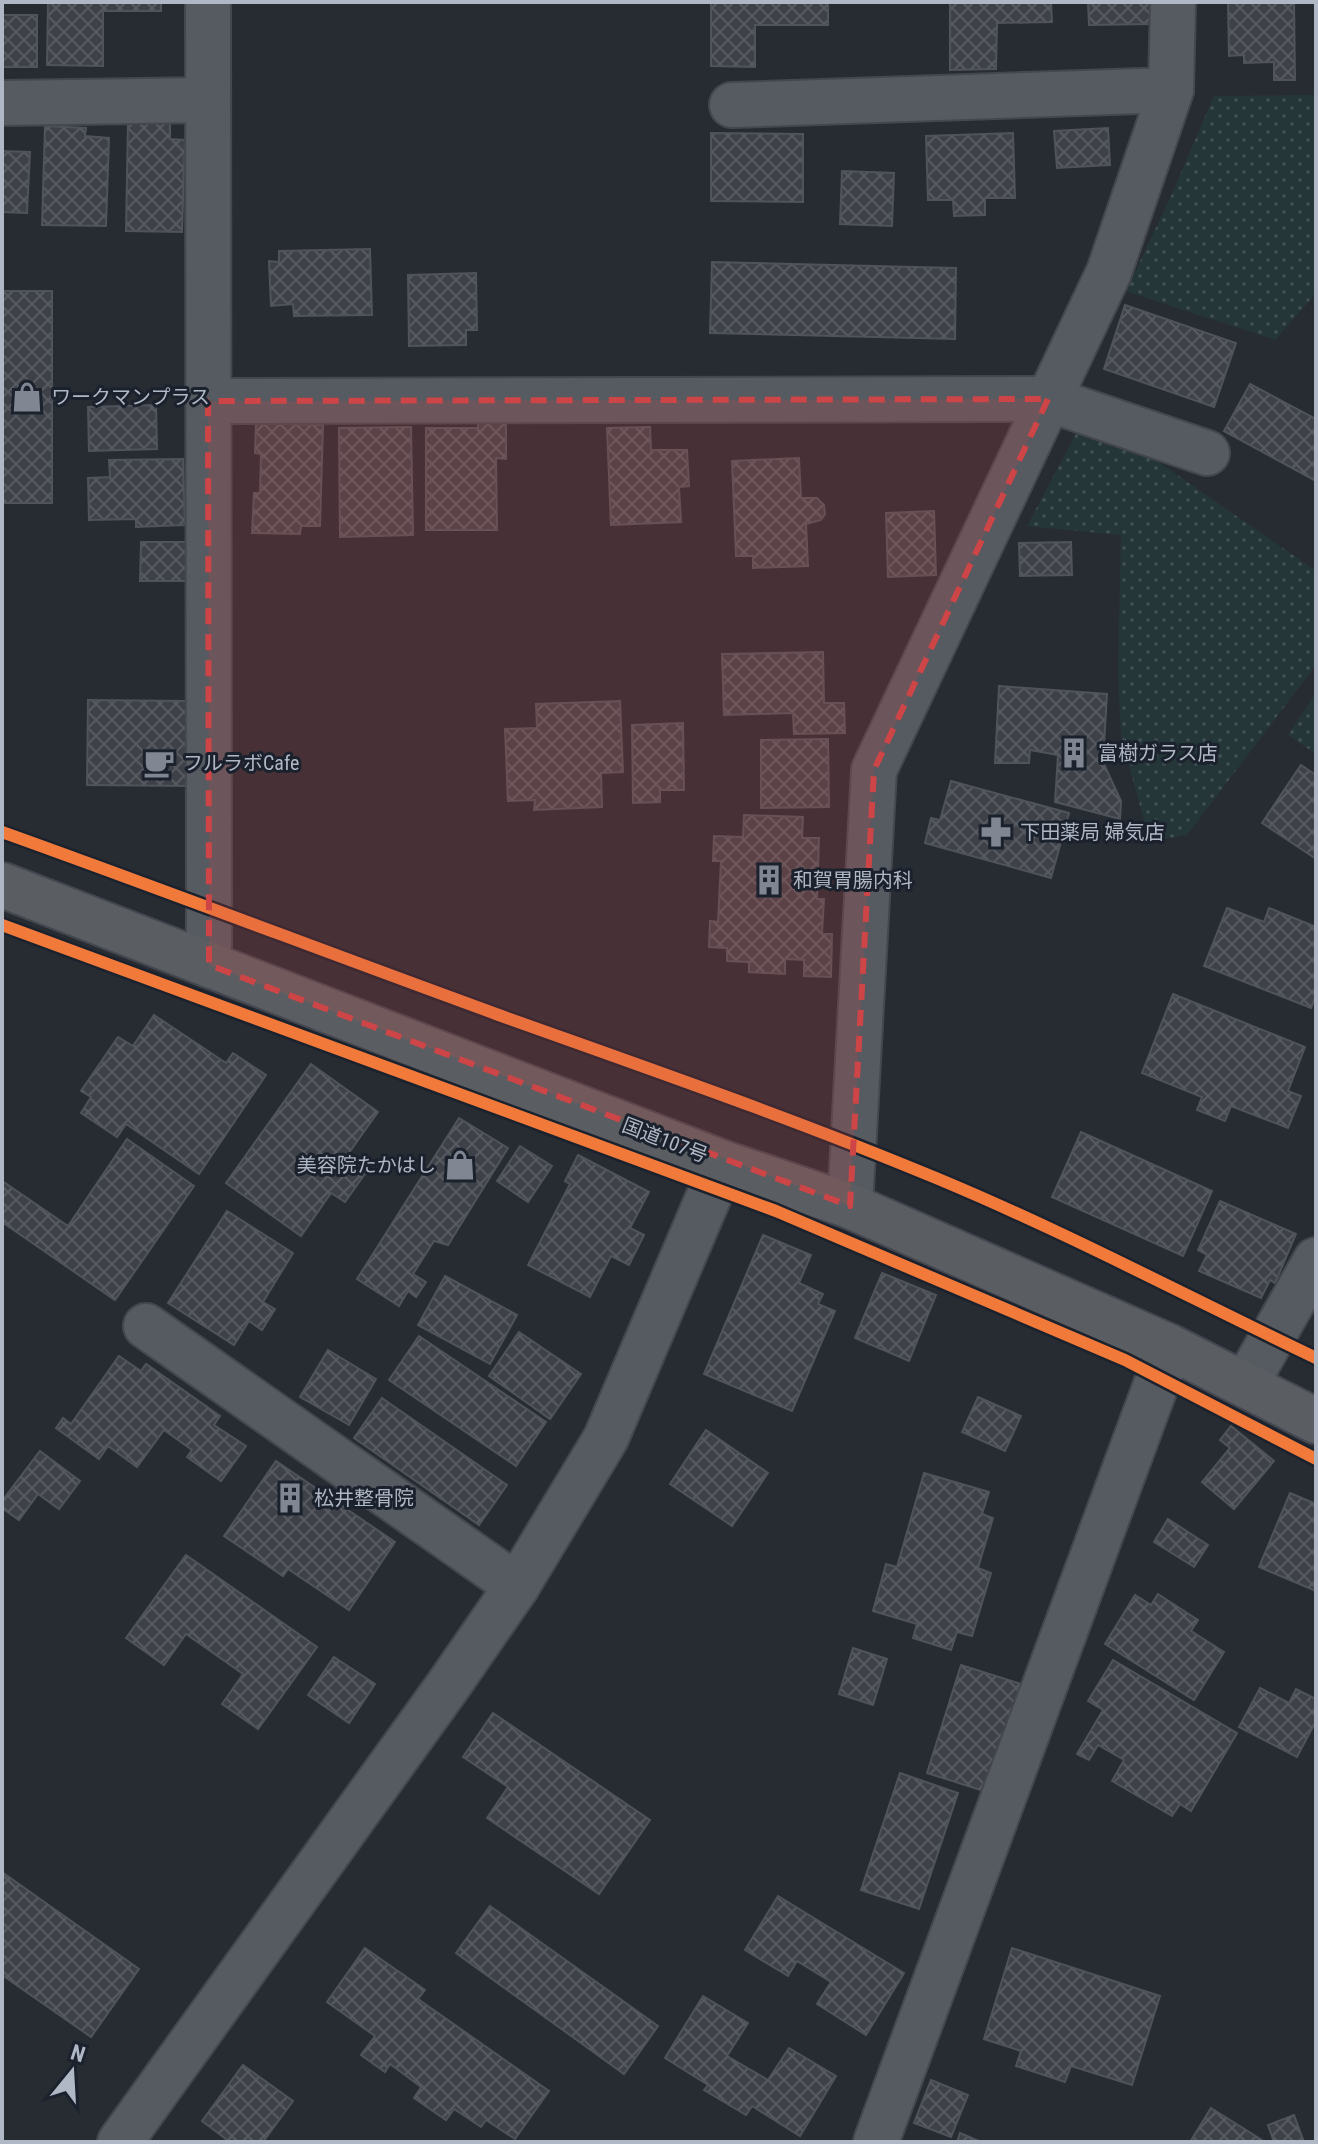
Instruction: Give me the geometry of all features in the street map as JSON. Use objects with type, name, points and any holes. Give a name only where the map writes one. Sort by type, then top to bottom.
[{"type":"highway","name":"国道107号","points":[[2,885],[723,1163],[850,1206],[1170,1347],[1316,1421]]},
{"type":"street","points":[[208,2],[209,965]]},
{"type":"street","points":[[850,1206],[874,770],[1109,272],[1171,90],[1173,2]]},
{"type":"street","points":[[732,105],[1171,90]]},
{"type":"street","points":[[2,103],[208,100]]},
{"type":"street","points":[[208,401],[1048,399],[1207,453]]},
{"type":"street","points":[[120,2142],[517,1586],[606,1438],[723,1163]]},
{"type":"street","points":[[1246,1384],[1316,1260]]},
{"type":"street","points":[[146,1326],[517,1586]]},
{"type":"street","points":[[876,2142],[1170,1347]]},
{"type":"highlighted area","points":[[1048,399],[874,770],[850,1206],[209,965],[208,401]]},
{"type":"shaded area","points":[[1316,95],[1316,293],[1275,340],[1126,291],[1214,96]]},
{"type":"shaded area","points":[[1077,432],[1157,461],[1316,571],[1316,665],[1187,835],[1164,839],[1145,824],[1121,736],[1118,672],[1121,535],[1027,526]]},
{"type":"shaded area","points":[[1316,693],[1316,754],[1288,735]]},
{"type":"building","points":[[48,2],[161,2],[161,11],[103,11],[103,66],[47,65]]},
{"type":"building","points":[[711,2],[828,2],[828,25],[755,25],[755,67],[711,66]]},
{"type":"building","points":[[950,2],[1051,2],[1052,22],[997,23],[996,69],[950,70]]},
{"type":"building","points":[[1088,2],[1150,2],[1151,24],[1089,25]]},
{"type":"building","points":[[1228,2],[1294,2],[1295,80],[1274,80],[1274,62],[1244,63],[1244,55],[1229,56]]},
{"type":"building","points":[[2,15],[37,15],[37,67],[2,67]]},
{"type":"building","points":[[128,122],[170,123],[170,139],[185,140],[182,232],[126,231]]},
{"type":"building","points":[[45,126],[86,128],[85,136],[109,138],[106,226],[42,225]]},
{"type":"building","points":[[1108,128],[1110,165],[1057,168],[1054,131]]},
{"type":"building","points":[[711,133],[803,134],[803,202],[711,201]]},
{"type":"building","points":[[1013,133],[1015,198],[985,198],[985,215],[954,216],[953,200],[928,200],[926,136]]},
{"type":"building","points":[[2,151],[30,152],[27,213],[2,212]]},
{"type":"building","points":[[842,171],[894,173],[892,226],[840,224]]},
{"type":"building","points":[[370,249],[372,315],[294,316],[293,304],[271,306],[269,261],[279,262],[279,251]]},
{"type":"building","points":[[712,262],[956,268],[955,339],[710,333]]},
{"type":"building","points":[[476,273],[477,330],[466,330],[466,345],[409,346],[408,275]]},
{"type":"building","name":"ワークマンプラス","points":[[2,291],[52,291],[52,503],[2,503]]},
{"type":"building","points":[[1125,305],[1236,343],[1214,407],[1104,369]]},
{"type":"building","points":[[1250,384],[1316,419],[1316,481],[1224,431]]},
{"type":"building","points":[[156,405],[157,449],[89,451],[88,407]]},
{"type":"building","points":[[506,419],[506,459],[496,458],[497,530],[426,530],[426,428],[478,428],[478,420]]},
{"type":"building","points":[[256,423],[323,425],[320,526],[301,526],[300,534],[252,533],[254,493],[260,493],[261,454],[255,453]]},
{"type":"building","points":[[411,427],[413,535],[340,537],[339,428]]},
{"type":"building","points":[[650,427],[651,450],[687,450],[689,486],[679,487],[681,522],[611,525],[607,428]]},
{"type":"building","points":[[799,458],[801,498],[817,498],[824,505],[825,514],[821,520],[806,524],[808,566],[753,568],[753,556],[736,556],[732,461]]},
{"type":"building","points":[[183,459],[185,525],[136,527],[136,519],[89,520],[88,478],[110,477],[109,460]]},
{"type":"building","points":[[934,511],[936,575],[888,577],[886,513]]},
{"type":"building","points":[[141,542],[194,542],[193,581],[140,581]]},
{"type":"building","points":[[1071,542],[1072,575],[1020,576],[1019,543]]},
{"type":"building","points":[[823,652],[824,703],[844,703],[845,733],[794,734],[793,713],[724,715],[722,654]]},
{"type":"building","name":"富樹ガラス店","points":[[999,686],[1107,694],[1103,762],[1121,801],[1120,819],[1055,802],[1058,755],[1030,750],[1029,763],[995,763]]},
{"type":"building","points":[[88,700],[188,701],[187,786],[87,785]]},
{"type":"building","points":[[620,701],[623,772],[601,773],[602,807],[534,810],[535,800],[508,801],[505,729],[537,728],[536,704]]},
{"type":"building","points":[[683,723],[684,790],[660,790],[660,802],[633,803],[632,725]]},
{"type":"building","points":[[828,739],[829,807],[761,808],[761,740]]},
{"type":"building","points":[[1301,765],[1316,775],[1316,859],[1262,823]]},
{"type":"building","name":"下田薬局 婦気店","points":[[951,781],[1069,813],[1051,878],[925,843],[931,818],[940,820]]},
{"type":"building","name":"和賀胃腸内科","points":[[744,815],[803,817],[802,838],[819,838],[817,899],[824,899],[822,934],[832,934],[831,977],[804,976],[804,960],[785,959],[785,974],[749,972],[749,962],[727,961],[727,948],[709,947],[710,921],[718,922],[721,861],[713,861],[714,836],[743,837]]},
{"type":"building","points":[[1227,908],[1264,922],[1269,908],[1316,927],[1316,995],[1311,1008],[1204,966]]},
{"type":"building","points":[[1173,994],[1305,1047],[1288,1091],[1301,1096],[1288,1128],[1231,1106],[1225,1121],[1197,1110],[1202,1097],[1142,1073]]},
{"type":"building","points":[[154,1015],[226,1063],[233,1053],[266,1075],[199,1174],[126,1124],[117,1137],[81,1113],[91,1097],[81,1091],[118,1037],[133,1046]]},
{"type":"building","points":[[311,1064],[378,1112],[346,1157],[367,1171],[345,1202],[331,1193],[301,1236],[226,1183]]},
{"type":"building","points":[[459,1118],[508,1148],[448,1245],[434,1241],[413,1274],[426,1282],[416,1297],[408,1291],[399,1306],[357,1279]]},
{"type":"building","points":[[1081,1132],[1212,1191],[1183,1256],[1052,1197]]},
{"type":"building","points":[[127,1139],[194,1186],[115,1300],[2,1222],[2,1181],[68,1226]]},
{"type":"building","points":[[520,1146],[552,1166],[528,1202],[497,1181]]},
{"type":"building","points":[[578,1155],[649,1192],[630,1228],[644,1235],[629,1265],[611,1256],[590,1297],[528,1265],[570,1184],[565,1181]]},
{"type":"building","points":[[1220,1201],[1296,1234],[1275,1283],[1270,1280],[1261,1298],[1199,1271],[1207,1255],[1198,1250]]},
{"type":"building","points":[[227,1211],[293,1253],[263,1302],[275,1309],[262,1330],[249,1321],[234,1345],[168,1303]]},
{"type":"building","points":[[763,1235],[811,1255],[799,1283],[823,1294],[818,1304],[835,1311],[792,1411],[704,1374]]},
{"type":"building","points":[[882,1273],[936,1295],[909,1361],[855,1338]]},
{"type":"building","points":[[445,1276],[517,1315],[490,1364],[418,1325]]},
{"type":"building","points":[[519,1332],[581,1374],[550,1419],[489,1376]]},
{"type":"building","points":[[419,1336],[546,1422],[516,1466],[389,1380]]},
{"type":"building","points":[[328,1350],[376,1379],[349,1425],[300,1397]]},
{"type":"building","points":[[119,1356],[141,1371],[146,1364],[220,1416],[214,1425],[246,1446],[221,1481],[187,1457],[192,1450],[164,1430],[137,1467],[108,1446],[99,1459],[56,1428],[63,1418],[71,1424]]},
{"type":"building","points":[[978,1397],[1021,1416],[1005,1451],[962,1432]]},
{"type":"building","points":[[382,1398],[507,1485],[479,1525],[354,1438]]},
{"type":"building","points":[[1231,1426],[1274,1461],[1234,1509],[1202,1482],[1230,1448],[1220,1440]]},
{"type":"building","points":[[706,1430],[768,1473],[732,1526],[670,1484]]},
{"type":"building","points":[[40,1451],[80,1481],[59,1509],[38,1494],[19,1520],[2,1508],[2,1501]]},
{"type":"building","name":"松井整骨院","points":[[276,1461],[395,1542],[349,1610],[288,1569],[283,1576],[224,1536]]},
{"type":"building","points":[[924,1473],[989,1492],[982,1514],[993,1518],[978,1568],[991,1573],[972,1636],[957,1632],[951,1650],[913,1638],[917,1624],[873,1611],[886,1564],[897,1567]]},
{"type":"building","points":[[1290,1493],[1316,1504],[1316,1591],[1259,1567]]},
{"type":"building","points":[[1168,1519],[1208,1545],[1194,1567],[1154,1542]]},
{"type":"building","points":[[186,1555],[317,1647],[258,1729],[222,1704],[243,1674],[186,1634],[164,1665],[126,1638]]},
{"type":"building","points":[[1158,1594],[1198,1620],[1191,1631],[1224,1652],[1194,1700],[1105,1644],[1135,1595],[1151,1605]]},
{"type":"building","points":[[853,1648],[887,1659],[873,1705],[839,1694]]},
{"type":"building","points":[[334,1657],[375,1684],[349,1723],[308,1695]]},
{"type":"building","points":[[1113,1660],[1237,1733],[1191,1811],[1180,1804],[1172,1816],[1112,1781],[1124,1760],[1098,1745],[1089,1760],[1077,1754],[1103,1710],[1088,1701]]},
{"type":"building","points":[[961,1665],[1021,1684],[987,1792],[927,1773]]},
{"type":"building","points":[[1260,1688],[1289,1703],[1296,1689],[1316,1699],[1316,1721],[1297,1757],[1239,1727]]},
{"type":"building","points":[[493,1713],[650,1820],[599,1894],[487,1818],[508,1787],[463,1757]]},
{"type":"building","points":[[900,1773],[958,1793],[919,1909],[861,1890]]},
{"type":"building","points":[[2,1872],[139,1969],[91,2037],[2,1975]]},
{"type":"building","points":[[778,1896],[904,1973],[866,2035],[817,2004],[831,1982],[797,1961],[788,1976],[745,1950]]},
{"type":"building","points":[[490,1906],[658,2026],[624,2074],[456,1953]]},
{"type":"building","points":[[365,1948],[425,1990],[418,1999],[549,2091],[515,2139],[486,2120],[481,2127],[454,2109],[446,2120],[414,2098],[421,2087],[390,2064],[385,2072],[361,2055],[375,2036],[327,2002]]},
{"type":"building","points":[[1012,1948],[1160,1996],[1132,2085],[1071,2066],[1065,2082],[1016,2066],[1021,2051],[984,2039]]},
{"type":"building","points":[[703,1996],[748,2023],[727,2056],[768,2080],[789,2048],[836,2076],[800,2136],[752,2106],[746,2115],[704,2090],[708,2085],[665,2058]]},
{"type":"building","points":[[243,2065],[293,2101],[263,2142],[230,2142],[202,2121]]},
{"type":"building","points":[[931,2080],[968,2095],[951,2137],[914,2123]]},
{"type":"building","points":[[1211,2108],[1262,2140],[1261,2142],[1190,2142]]},
{"type":"building","points":[[1294,2115],[1304,2142],[1274,2142],[1268,2125]]},
{"type":"building","points":[[960,2133],[981,2142],[957,2142]]},
{"type":"cycle path","points":[[2,832],[718,1093],[882,1156],[1032,1220],[1316,1358]]},
{"type":"cycle path","points":[[2,925],[776,1211],[1125,1360],[1316,1459]]},
{"type":"place","name":"ワークマンプラス","points":[[27,397]]},
{"type":"place","name":"富樹ガラス店","points":[[1074,753]]},
{"type":"place","name":"フルラボCafe","points":[[159,763]]},
{"type":"place","name":"下田薬局 婦気店","points":[[996,832]]},
{"type":"place","name":"和賀胃腸内科","points":[[769,880]]},
{"type":"place","name":"美容院たかはし","points":[[460,1165]]},
{"type":"place","name":"松井整骨院","points":[[290,1498]]}]
